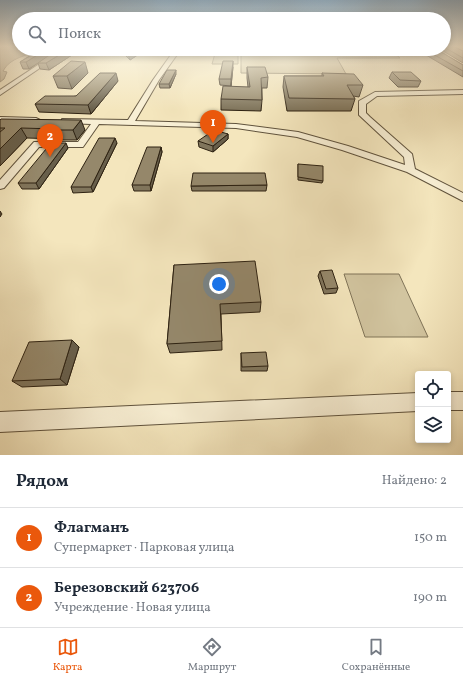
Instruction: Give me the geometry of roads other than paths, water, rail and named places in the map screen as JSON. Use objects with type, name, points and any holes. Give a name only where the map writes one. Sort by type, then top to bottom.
[{"type":"street","points":[[0,93],[38,67]]},
{"type":"street","points":[[131,121],[165,67]]},
{"type":"street","points":[[410,170],[409,156],[367,119],[362,113],[362,103],[375,94],[463,92]]},
{"type":"street","points":[[0,119],[43,120]]},
{"type":"street","points":[[58,121],[131,121],[214,125],[279,131],[345,148],[410,170],[463,197]]},
{"type":"street","points":[[0,186],[37,144],[80,145],[97,122]]},
{"type":"street","points":[[451,401],[463,401]]},
{"type":"street","points":[[0,422],[415,402]]},
{"type":"place","name":"Флагманъ","points":[[213,143]]},
{"type":"place","name":"Березовский 623706","points":[[50,157]]}]
